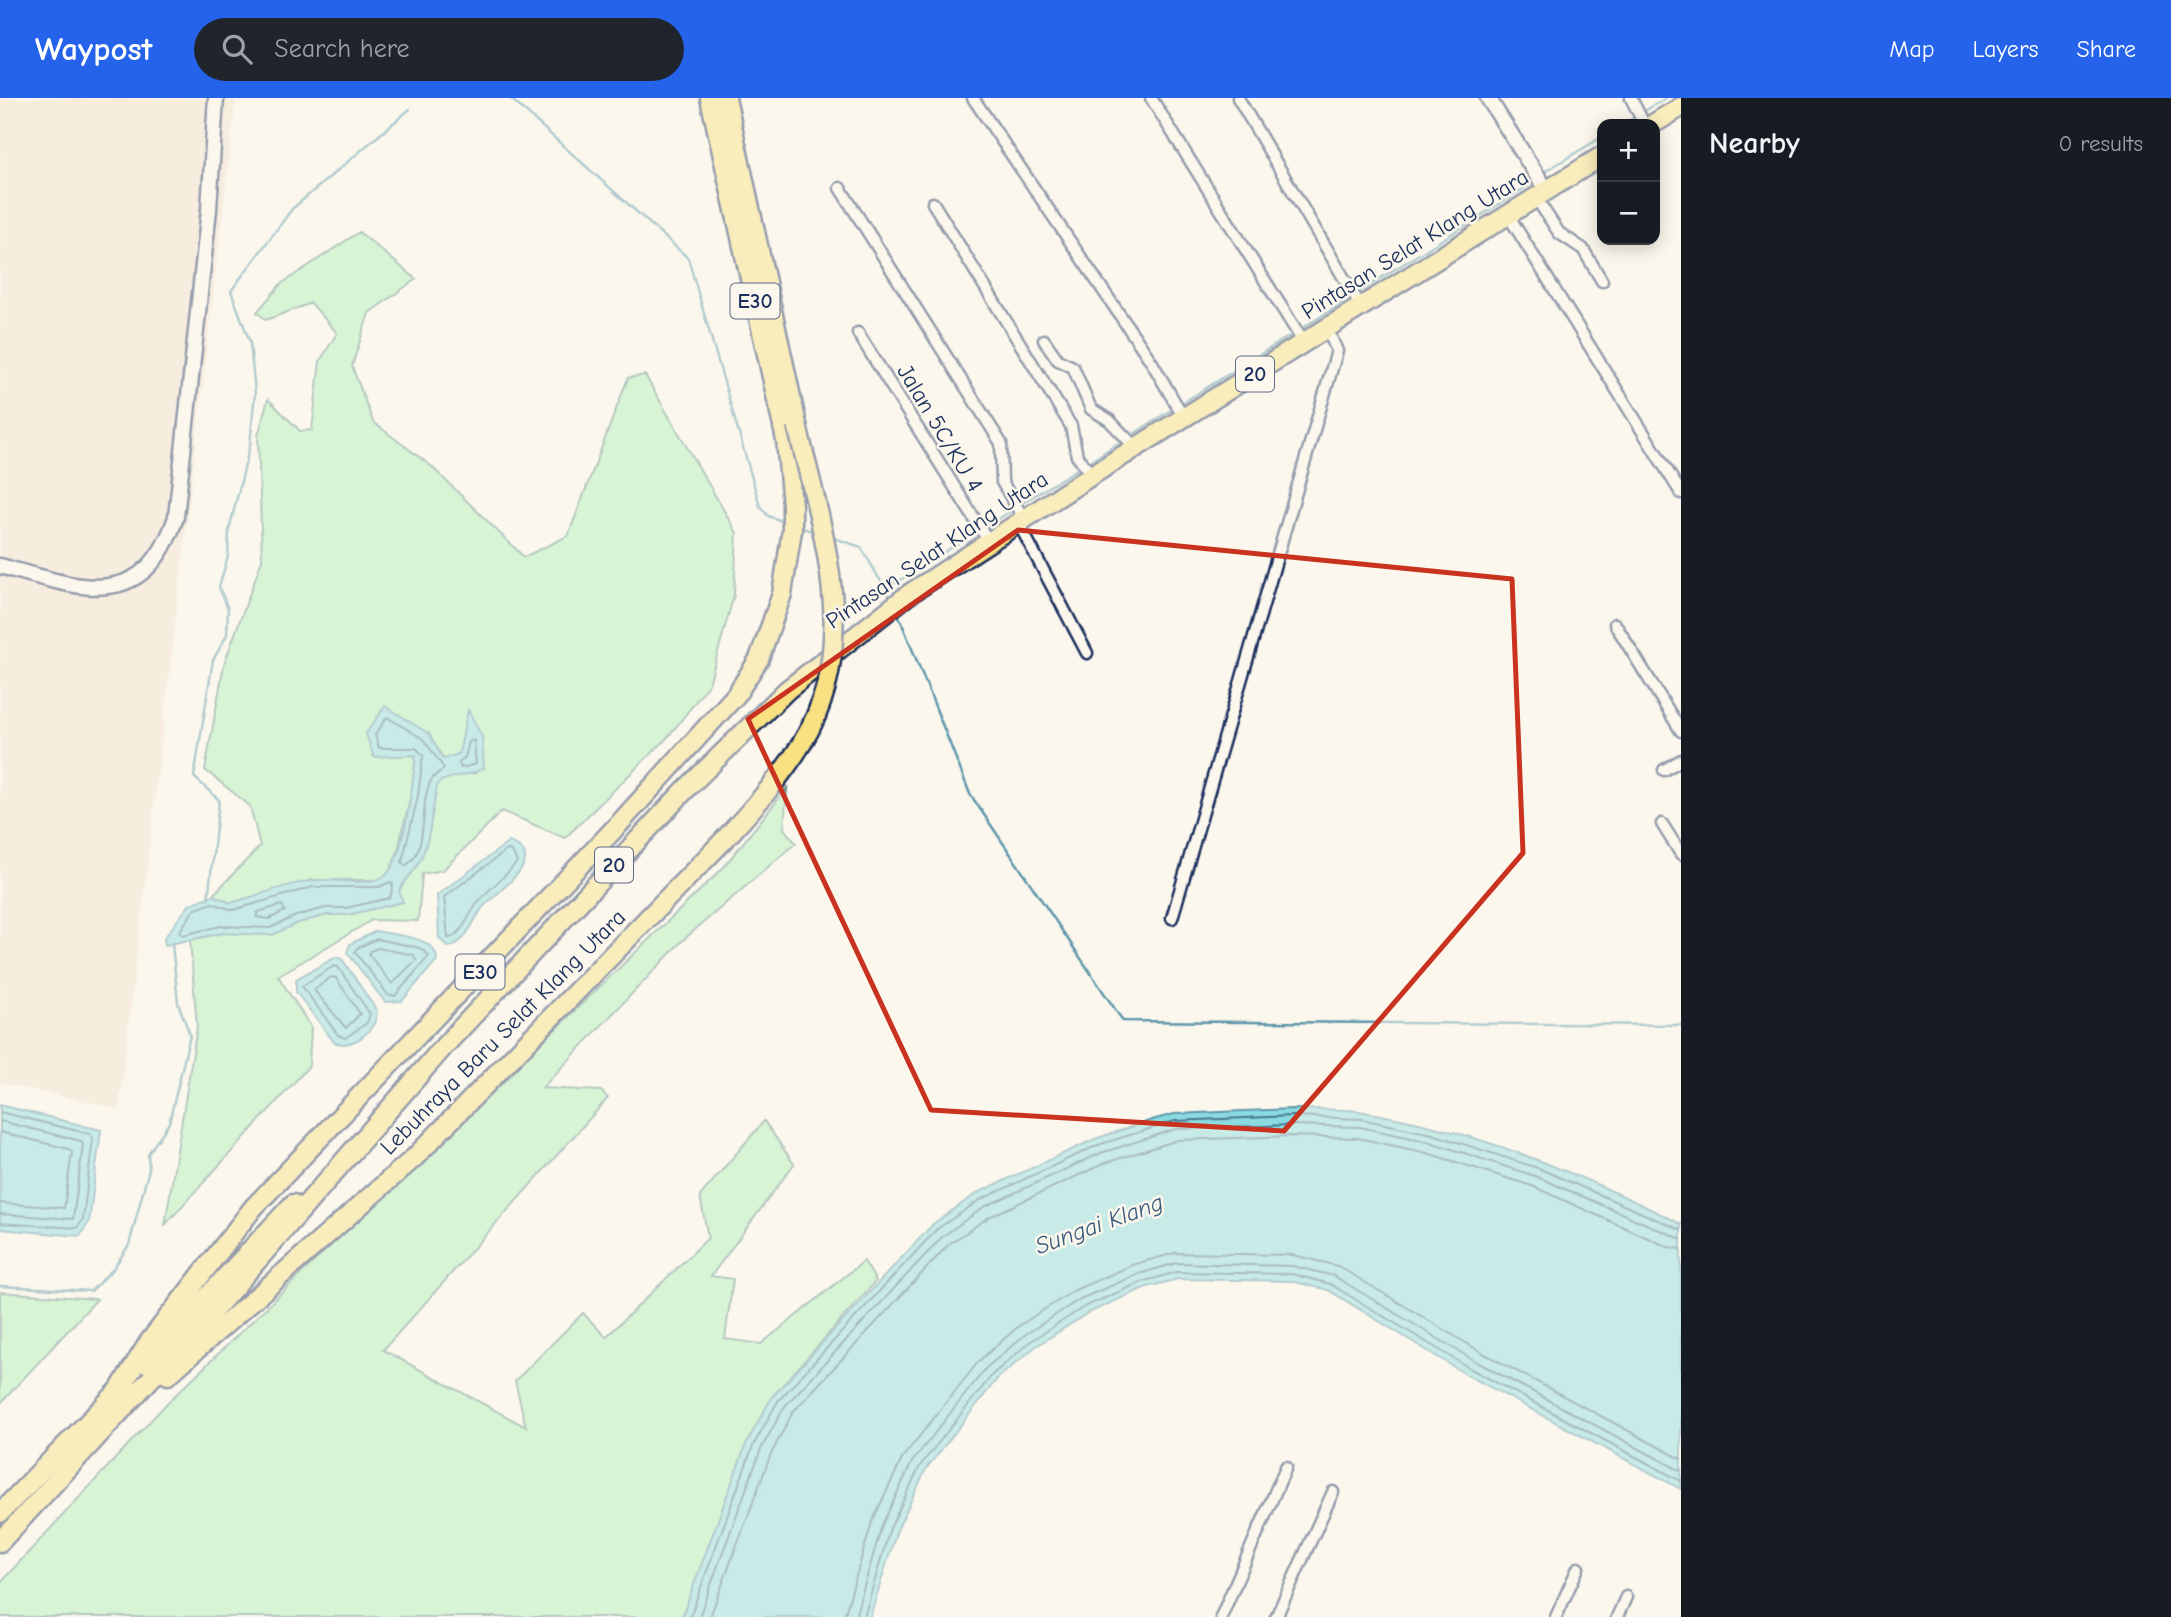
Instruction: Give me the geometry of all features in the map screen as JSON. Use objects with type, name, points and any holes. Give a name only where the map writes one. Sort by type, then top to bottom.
[{"type":"highway","name":"Lebuhraya Baru Selat Klang Utara","points":[[119,1390],[149,1342],[253,1209],[521,929],[736,695],[759,659],[772,629],[782,594],[792,530],[792,505],[786,440],[710,98]]},
{"type":"highway","name":"Lebuhraya Baru Selat Klang Utara","points":[[68,1469],[180,1364],[415,1157],[725,839],[773,787],[804,741],[829,678],[835,627],[833,592],[726,98]]},
{"type":"highway","points":[[1660,120],[1681,107]]},
{"type":"highway","name":"Pintasan Selat Klang Utara","points":[[366,1133],[743,730],[787,690],[879,615],[1133,444],[1327,328],[1359,304],[1597,159]]},
{"type":"highway","name":"Lebuhraya Baru Selat Klang Utara","points":[[0,1513],[280,1217],[366,1133]]},
{"type":"highway","name":"Lebuhraya Baru Selat Klang Utara","points":[[0,1542],[241,1279],[366,1133]]},
{"type":"street","points":[[0,566],[74,586],[108,587],[137,577],[154,564],[168,541],[176,517],[179,490],[209,209],[216,98]]},
{"type":"street","points":[[973,98],[1129,327],[1182,414]]},
{"type":"street","points":[[1151,98],[1302,341]]},
{"type":"street","points":[[1238,98],[1359,304]]},
{"type":"street","points":[[1488,98],[1541,194],[1559,233],[1583,250],[1602,281]]},
{"type":"street","points":[[1631,98],[1642,119]]},
{"type":"street","points":[[840,187],[1000,443],[1002,482],[1087,653]]},
{"type":"street","points":[[933,203],[1071,426],[1080,460],[1090,472]]},
{"type":"street","points":[[1508,215],[1681,493]]},
{"type":"street","points":[[1172,918],[1337,351],[1327,328]]},
{"type":"street","name":"Jalan 5C/KU 4","points":[[858,333],[989,542]]},
{"type":"street","points":[[1044,340],[1058,360],[1073,367],[1091,409],[1120,430],[1133,444]]},
{"type":"street","points":[[1615,624],[1681,731]]},
{"type":"street","points":[[1664,770],[1680,762]]},
{"type":"street","points":[[1662,824],[1681,854]]},
{"type":"street","points":[[1221,1617],[1286,1467]]},
{"type":"street","points":[[1276,1617],[1333,1492]]},
{"type":"street","points":[[1556,1617],[1578,1568]]},
{"type":"street","points":[[1617,1617],[1626,1597]]},
{"type":"highlighted area","points":[[1018,530],[1512,579],[1523,853],[1284,1131],[931,1110],[748,719]]},
{"type":"shaded area","points":[[0,98],[236,98],[119,1109],[0,1083]]},
{"type":"green space","points":[[359,232],[416,279],[369,313],[352,366],[373,422],[431,466],[524,557],[568,536],[628,378],[645,375],[737,533],[734,595],[709,684],[669,736],[565,838],[502,811],[443,870],[422,874],[418,921],[372,920],[278,976],[311,1027],[309,1066],[165,1225],[197,1027],[190,940],[222,933],[272,935],[298,923],[327,915],[347,915],[402,902],[399,891],[422,854],[438,782],[446,777],[476,773],[468,712],[459,755],[443,759],[429,734],[416,755],[411,795],[397,854],[389,873],[379,880],[312,880],[231,903],[213,895],[260,846],[250,806],[205,770],[224,664],[262,560],[258,436],[268,399],[300,431],[312,430],[320,361],[337,333],[311,303],[266,320],[257,312],[281,284]]},
{"type":"green space","points":[[787,788],[784,829],[796,843],[683,940],[542,1088],[601,1091],[608,1098],[383,1350],[526,1427],[515,1381],[583,1313],[606,1337],[708,1238],[700,1196],[764,1121],[794,1164],[711,1276],[733,1279],[725,1339],[761,1344],[864,1261],[876,1281],[772,1397],[747,1443],[682,1617],[0,1617],[0,1583],[166,1404],[722,869]]},
{"type":"green space","points":[[0,1292],[97,1299],[0,1404]]},
{"type":"water","points":[[385,706],[429,734],[443,759],[459,754],[468,710],[482,737],[484,768],[438,783],[423,854],[399,891],[403,902],[347,915],[327,915],[298,923],[272,935],[222,933],[165,945],[164,938],[190,904],[213,895],[231,903],[301,882],[367,882],[387,874],[399,851],[403,835],[416,755],[374,757],[366,734]]},
{"type":"water","points":[[509,842],[521,848],[525,856],[523,865],[509,883],[484,906],[460,942],[448,947],[439,938],[437,895]]},
{"type":"water","points":[[376,931],[422,941],[435,952],[437,960],[402,1001],[385,1002],[347,952],[350,944]]},
{"type":"water","points":[[336,957],[342,959],[377,1011],[368,1032],[356,1041],[341,1044],[334,1042],[296,992],[296,979]]},
{"type":"water","points":[[0,1105],[101,1130],[89,1222],[80,1236],[0,1229]]},
{"type":"water","name":"Sungai Klang","points":[[1294,1109],[1356,1111],[1405,1120],[1487,1142],[1566,1171],[1681,1224],[1681,1489],[1467,1375],[1328,1290],[1291,1281],[1178,1279],[1144,1288],[1088,1313],[1035,1347],[998,1378],[926,1469],[897,1530],[870,1617],[682,1617],[747,1442],[772,1397],[933,1224],[977,1193],[1095,1139],[1152,1120],[1174,1114]]},
{"type":"waterway","points":[[510,98],[688,258],[760,506],[768,516],[785,522]]},
{"type":"waterway","points":[[1643,112],[1666,98]]},
{"type":"waterway","points":[[208,900],[219,800],[194,777],[213,660],[227,635],[228,609],[219,587],[228,556],[229,530],[250,445],[255,393],[250,342],[231,291],[292,209],[410,109]]},
{"type":"waterway","points":[[1544,172],[1597,140]]},
{"type":"waterway","points":[[1357,293],[1531,184]]},
{"type":"waterway","points":[[1179,405],[1352,297]]},
{"type":"waterway","points":[[1129,437],[1174,408]]},
{"type":"waterway","points":[[1088,463],[1123,440]]},
{"type":"waterway","points":[[1019,505],[1082,466]]},
{"type":"waterway","points":[[984,528],[1014,509]]},
{"type":"waterway","points":[[798,526],[814,532]]},
{"type":"waterway","points":[[886,589],[978,531]]},
{"type":"waterway","points":[[831,537],[861,547],[891,599]]},
{"type":"waterway","points":[[897,611],[970,794],[1123,1021],[1681,1025]]},
{"type":"waterway","points":[[0,1286],[91,1291],[113,1269],[129,1245],[149,1169],[148,1154],[169,1123],[190,1035],[178,1003],[172,943]]}]
